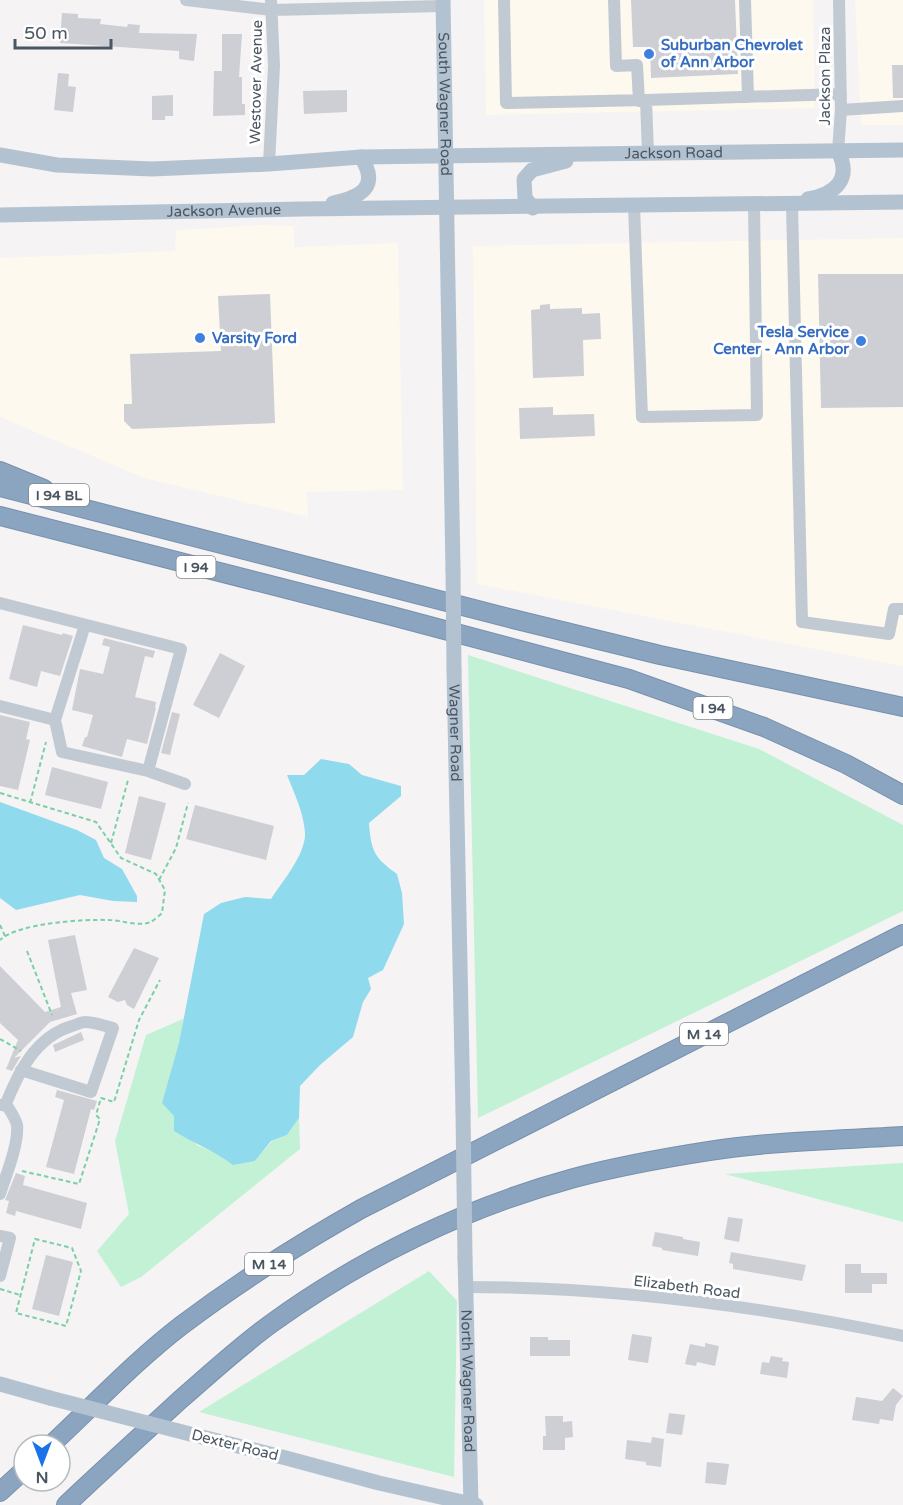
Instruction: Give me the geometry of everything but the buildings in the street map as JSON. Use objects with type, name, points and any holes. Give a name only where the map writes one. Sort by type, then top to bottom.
[{"type":"highway","name":"I 94 BL","points":[[0,471],[118,518]]},
{"type":"highway","name":"I 94","points":[[0,487],[615,644],[903,707]]},
{"type":"highway","name":"I 94","points":[[0,516],[629,679],[764,727],[846,764],[903,795]]},
{"type":"highway","name":"M 14","points":[[64,1433],[181,1326],[298,1244],[361,1209],[903,934]]},
{"type":"highway","points":[[66,1505],[236,1350],[264,1328],[373,1260],[432,1230],[511,1198],[573,1178],[628,1165],[711,1150],[778,1143],[903,1136]]},
{"type":"highway","points":[[0,1492],[12,1481]]},
{"type":"main road","name":"South Wagner Road","points":[[443,3],[447,208]]},
{"type":"main road","name":"Jackson Road","points":[[445,155],[903,150]]},
{"type":"main road","points":[[447,208],[776,204],[817,198],[833,190],[842,178],[844,168],[838,151]]},
{"type":"main road","points":[[533,208],[525,198],[523,187],[524,179],[532,170],[549,164],[608,154]]},
{"type":"main road","points":[[0,155],[57,165],[153,169],[361,157],[445,155]]},
{"type":"main road","points":[[301,209],[349,200],[361,194],[367,187],[369,178],[367,167],[361,157]]},
{"type":"main road","points":[[776,204],[903,202]]},
{"type":"main road","name":"Jackson Avenue","points":[[0,215],[447,208]]},
{"type":"main road","name":"Wagner Road","points":[[447,208],[465,1258]]},
{"type":"main road","name":"North Wagner Road","points":[[465,1258],[472,1505]]},
{"type":"main road","name":"Dexter Road","points":[[0,1384],[472,1505]]},
{"type":"street","points":[[186,0],[271,5],[443,3]]},
{"type":"street","points":[[504,0],[506,103],[841,94]]},
{"type":"street","points":[[614,0],[615,66],[638,66],[648,153]]},
{"type":"street","points":[[745,0],[748,97]]},
{"type":"street","name":"Jackson Plaza","points":[[838,151],[841,110],[839,0]]},
{"type":"street","name":"Westover Avenue","points":[[269,164],[274,66],[271,5]]},
{"type":"street","points":[[841,110],[903,106]]},
{"type":"street","points":[[634,206],[642,417],[757,415],[754,205]]},
{"type":"street","points":[[792,205],[802,622],[889,634],[894,609],[903,609]]},
{"type":"street","points":[[0,603],[181,649],[148,771]]},
{"type":"street","points":[[85,625],[55,720],[62,752],[148,771],[185,783]]},
{"type":"street","points":[[0,706],[55,720]]},
{"type":"street","points":[[0,1194],[15,1144],[17,1126],[6,1104],[2,1105],[21,1070],[42,1042],[59,1030],[86,1022],[113,1028],[91,1092],[21,1070]]},
{"type":"street","points":[[0,1236],[10,1238],[0,1276]]},
{"type":"street","name":"Elizabeth Road","points":[[466,1287],[547,1287],[654,1298],[759,1311],[903,1336]]},
{"type":"path","points":[[30,803],[47,739]]},
{"type":"path","points":[[111,843],[129,778]]},
{"type":"path","points":[[0,792],[96,822],[121,858],[156,874],[165,890],[162,913],[151,922],[135,924],[112,920],[60,922],[26,929],[4,936],[0,940]]},
{"type":"path","points":[[159,880],[176,848],[188,803]]},
{"type":"path","points":[[0,925],[4,936]]},
{"type":"path","points":[[27,951],[52,1015]]},
{"type":"path","points":[[19,1170],[79,1184],[100,1119],[96,1115],[101,1098],[114,1102],[139,1020],[160,980]]},
{"type":"path","points":[[0,1039],[21,1051]]},
{"type":"path","points":[[35,1239],[72,1248],[81,1271],[66,1326],[16,1313],[21,1295],[35,1239]]},
{"type":"path","points":[[0,1289],[21,1295]]},
{"type":"shaded area","name":"Suburban Chevrolet of Ann Arbor","points":[[484,0],[813,0],[815,108],[486,115]]},
{"type":"shaded area","points":[[855,0],[903,0],[903,125],[861,125]]},
{"type":"shaded area","name":"Varsity Ford","points":[[263,225],[294,226],[294,247],[398,243],[403,490],[307,492],[308,517],[144,478],[0,417],[0,258],[175,251],[176,230]]},
{"type":"shaded area","points":[[903,238],[903,666],[477,584],[473,246]]},
{"type":"green space","points":[[468,655],[759,749],[903,825],[903,911],[478,1118]]},
{"type":"green space","points":[[183,1019],[174,1116],[197,1145],[234,1164],[255,1161],[272,1141],[287,1135],[299,1118],[300,1149],[141,1277],[121,1287],[97,1251],[129,1214],[115,1141],[146,1035]]},
{"type":"green space","points":[[903,1163],[903,1222],[725,1174]]},
{"type":"green space","points":[[429,1271],[457,1301],[454,1477],[199,1412]]},
{"type":"water","points":[[321,759],[349,764],[362,775],[401,786],[401,796],[369,823],[373,848],[379,858],[397,874],[402,893],[404,924],[383,970],[368,978],[371,989],[363,1002],[353,1037],[320,1065],[300,1086],[299,1118],[287,1135],[271,1141],[255,1161],[233,1165],[174,1131],[174,1116],[162,1103],[179,1043],[204,914],[221,903],[245,897],[271,899],[292,868],[302,850],[304,841],[303,818],[287,775],[304,775]]},
{"type":"water","points":[[0,802],[77,830],[96,840],[104,858],[122,869],[137,896],[137,902],[113,901],[80,895],[16,910],[0,898]]},
{"type":"place","name":"Suburban Chevrolet of Ann Arbor","points":[[649,54]]},
{"type":"place","name":"Varsity Ford","points":[[200,338]]},
{"type":"place","name":"Tesla Service Center - Ann Arbor","points":[[861,341]]}]
